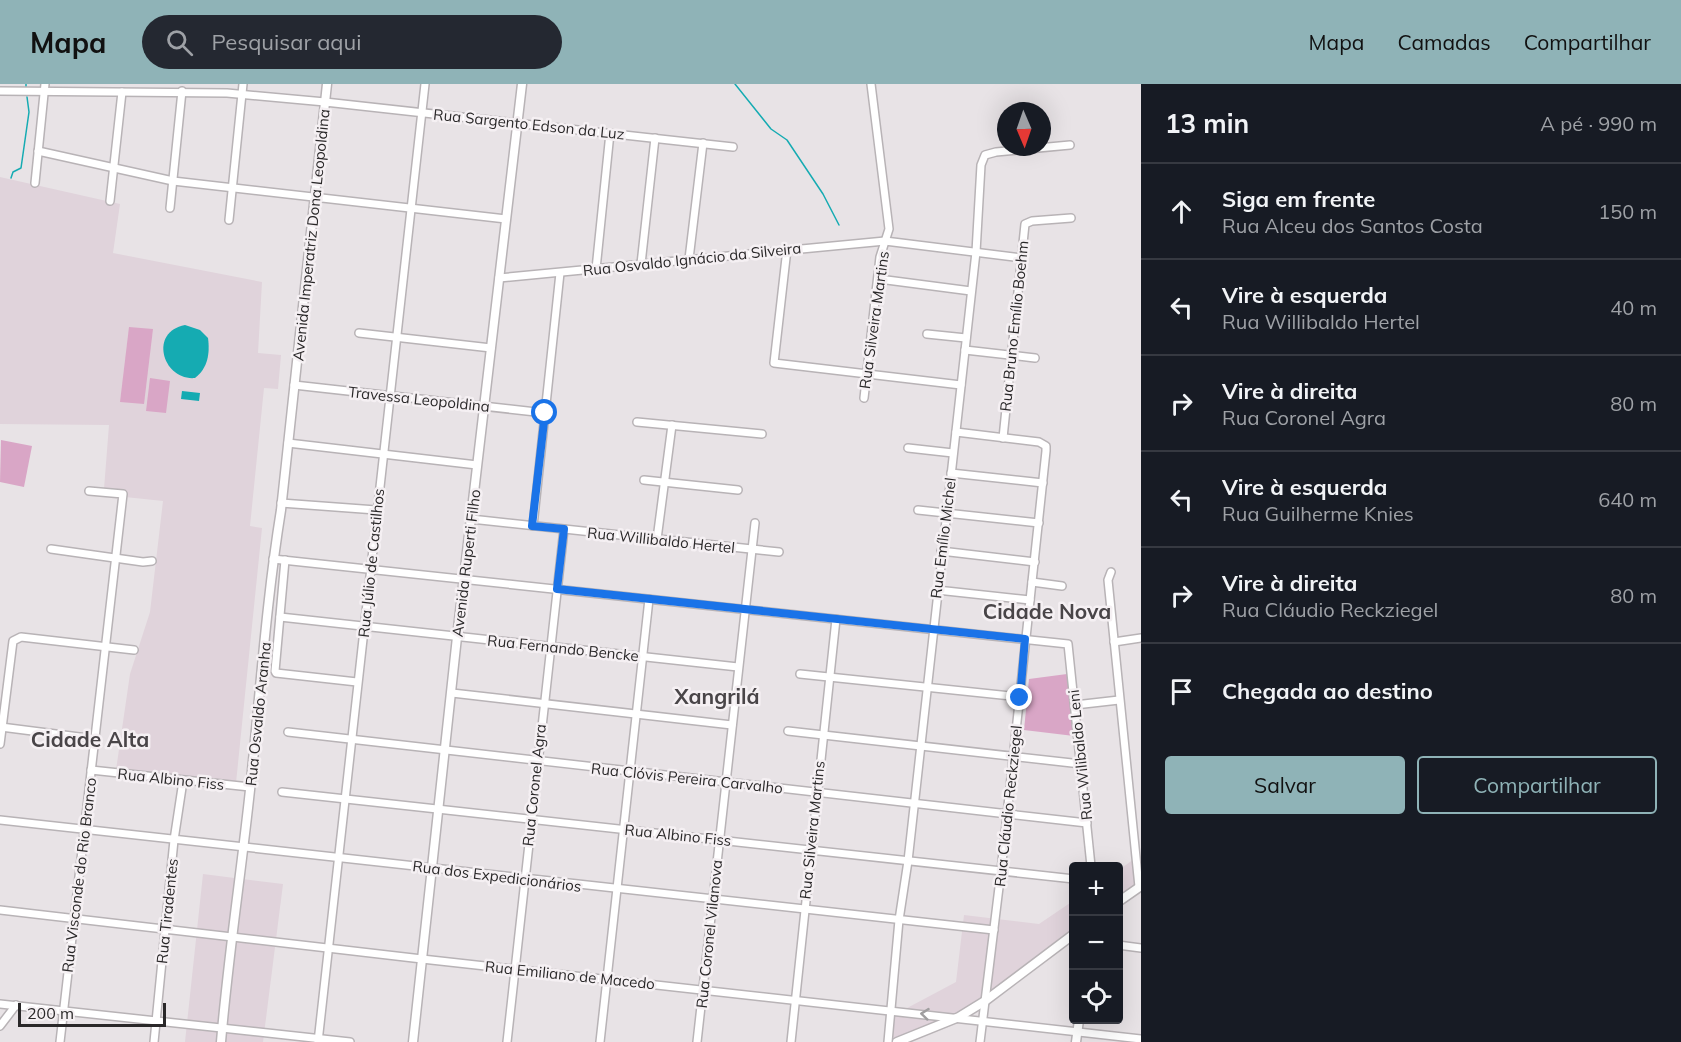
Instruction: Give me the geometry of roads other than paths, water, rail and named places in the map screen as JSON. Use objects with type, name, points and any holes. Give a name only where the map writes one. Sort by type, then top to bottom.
[{"type":"main road","name":"Avenida Imperatriz Dona Leopoldina","points":[[294,385],[327,84]]},
{"type":"main road","name":"Avenida Ruperti Filho","points":[[413,1042],[444,750],[522,84]]},
{"type":"main road","name":"Rua Osvaldo Aranha","points":[[221,1042],[294,385]]},
{"type":"main road","points":[[1123,899],[1140,886]]},
{"type":"main road","points":[[897,1042],[959,1017],[1069,939]]},
{"type":"main road","points":[[1076,1042],[1078,1024]]},
{"type":"street","points":[[35,183],[45,84]]},
{"type":"street","points":[[229,220],[243,84]]},
{"type":"street","name":"Rua Júlio de Castilhos","points":[[318,1040],[425,84]]},
{"type":"street","name":"Rua Silveira Martins","points":[[864,398],[880,257],[889,229],[871,84]]},
{"type":"street","name":"Rua Sargento Edson da Luz","points":[[0,91],[44,93],[182,91],[242,94],[733,147]]},
{"type":"street","points":[[170,208],[182,91]]},
{"type":"street","points":[[110,201],[122,92]]},
{"type":"street","points":[[596,269],[610,133]]},
{"type":"street","points":[[641,264],[655,138]]},
{"type":"street","points":[[689,259],[703,143]]},
{"type":"street","name":"Rua Emílio Michel","points":[[888,1042],[899,920],[908,861],[945,513],[976,252],[981,165],[985,155],[996,152],[1070,144]]},
{"type":"street","points":[[38,151],[173,181],[506,219]]},
{"type":"street","name":"Rua Bruno Emílio Boehm","points":[[1002,438],[1025,224],[1032,221],[1071,218]]},
{"type":"street","name":"Rua Osvaldo Ignácio da Silveira","points":[[499,278],[885,241],[1022,258]]},
{"type":"street","points":[[787,249],[774,363],[961,385]]},
{"type":"street","points":[[532,526],[560,273]]},
{"type":"street","points":[[879,279],[971,291]]},
{"type":"street","points":[[359,333],[491,348]]},
{"type":"street","points":[[927,334],[966,338]]},
{"type":"street","points":[[964,350],[1035,358]]},
{"type":"street","name":"Travessa Leopoldina","points":[[294,385],[545,413]]},
{"type":"street","points":[[637,422],[762,434]]},
{"type":"street","points":[[657,539],[672,425]]},
{"type":"street","name":"Rua Cláudio Reckziegel","points":[[956,432],[1044,444],[1046,451],[1001,871],[980,1042]]},
{"type":"street","points":[[288,443],[477,465]]},
{"type":"street","points":[[908,448],[953,453]]},
{"type":"street","points":[[951,472],[1043,483]]},
{"type":"street","points":[[644,480],[738,490]]},
{"type":"street","name":"Rua Visconde do Rio Branco","points":[[60,1042],[123,494],[89,491]]},
{"type":"street","points":[[281,502],[376,510]]},
{"type":"street","points":[[918,510],[1039,523]]},
{"type":"street","name":"Rua Willibaldo Hertel","points":[[471,519],[779,552]]},
{"type":"street","points":[[745,609],[755,523]]},
{"type":"street","name":"Rua Coronel Agra","points":[[507,1042],[564,529]]},
{"type":"street","points":[[51,549],[143,562],[152,561]]},
{"type":"street","points":[[941,551],[1035,562]]},
{"type":"street","points":[[273,558],[1025,639]]},
{"type":"street","points":[[285,560],[274,669],[276,673],[357,682]]},
{"type":"street","points":[[1111,572],[1108,580],[1119,700],[1140,886]]},
{"type":"street","points":[[1032,582],[1062,586]]},
{"type":"street","points":[[937,590],[1030,600]]},
{"type":"street","points":[[600,1042],[649,599]]},
{"type":"street","name":"Rua Coronel Vilanova","points":[[697,1042],[745,609]]},
{"type":"street","name":"Rua Fernando Bencke","points":[[280,617],[738,667]]},
{"type":"street","name":"Rua Silveira Martins","points":[[791,1042],[836,619]]},
{"type":"street","points":[[0,744],[13,641],[21,637],[134,650]]},
{"type":"street","points":[[1114,642],[1141,638]]},
{"type":"street","name":"Rua Wilibaldo Leni","points":[[1025,639],[1068,644],[1091,862]]},
{"type":"street","points":[[800,674],[1020,698]]},
{"type":"street","points":[[452,693],[732,725]]},
{"type":"street","points":[[1075,705],[1119,700]]},
{"type":"street","points":[[1,727],[95,739]]},
{"type":"street","points":[[788,731],[1081,764]]},
{"type":"street","name":"Rua Clóvis Pereira Carvalho","points":[[288,732],[1087,823]]},
{"type":"street","name":"Rua Albino Fiss","points":[[92,770],[250,787]]},
{"type":"street","name":"Rua Tiradentes","points":[[154,1042],[174,840],[183,781]]},
{"type":"street","name":"Rua Albino Fiss","points":[[282,792],[1069,878]]},
{"type":"street","name":"Rua dos Expedicionários","points":[[0,820],[994,930]]},
{"type":"street","name":"Rua Emiliano de Macedo","points":[[0,910],[1141,1039]]},
{"type":"street","points":[[1123,946],[1141,948]]},
{"type":"street","points":[[0,1004],[350,1042]]},
{"type":"street","points":[[0,1026],[15,1005]]},
{"type":"water","points":[[185,325],[200,330],[208,338],[207,360],[203,370],[195,378],[184,377],[175,372],[164,355],[163,346],[166,337],[173,329]]},
{"type":"water","points":[[182,391],[200,393],[199,401],[181,399]]},
{"type":"waterway","points":[[735,84],[771,129],[787,140],[823,194],[839,225]]},
{"type":"waterway","points":[[11,178],[13,172],[21,168],[29,112],[27,97]]},
{"type":"district","name":"Cidade Nova","points":[[1047,611]]},
{"type":"district","name":"Xangrilá","points":[[717,696]]},
{"type":"district","name":"Cidade Alta","points":[[90,739]]}]
